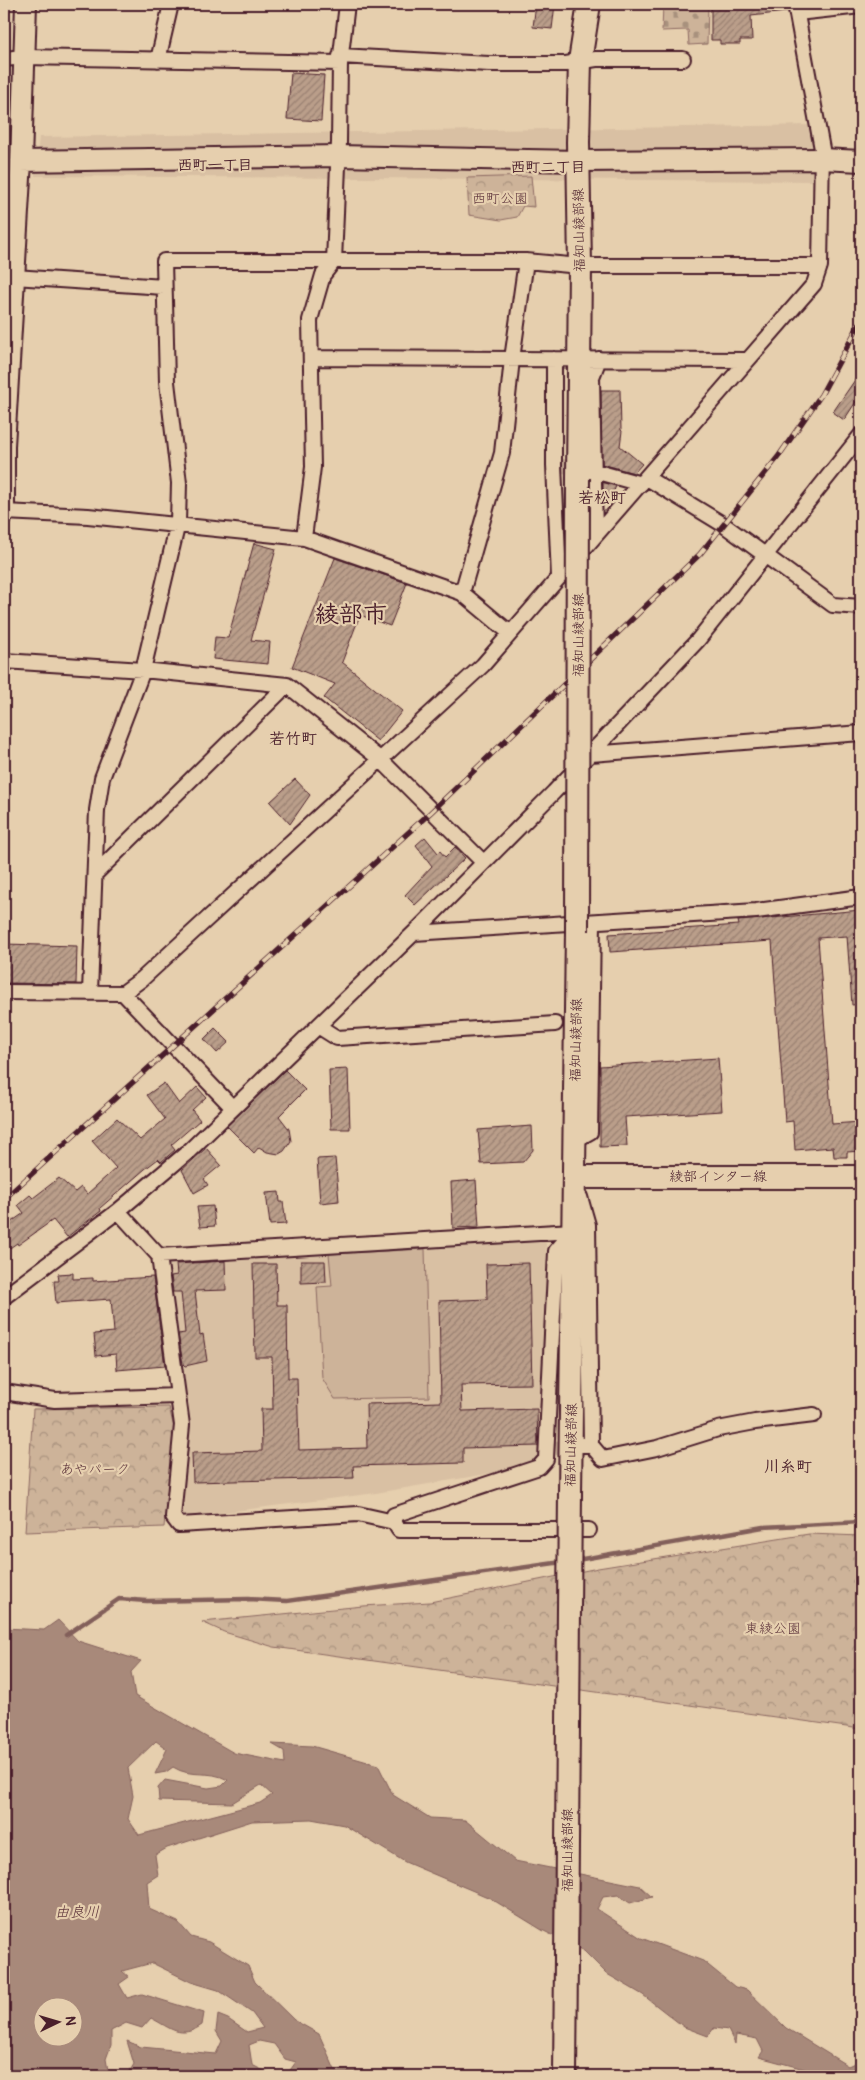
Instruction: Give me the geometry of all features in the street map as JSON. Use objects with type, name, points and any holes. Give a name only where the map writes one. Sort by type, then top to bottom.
[{"type":"main road","name":"福知山綾部線","points":[[565,2076],[574,1141],[585,926],[586,474],[589,359],[580,266],[580,61],[589,4]]},
{"type":"main road","name":"綾部インター線","points":[[574,1177],[861,1177]]},
{"type":"street","points":[[26,4],[21,161],[10,226],[14,277],[4,446],[4,512],[178,523],[304,538],[462,593],[510,633]]},
{"type":"street","points":[[158,60],[171,4]]},
{"type":"street","points":[[304,538],[313,467],[310,320],[323,275],[334,261],[340,60],[348,4]]},
{"type":"street","points":[[4,992],[123,993],[142,979],[483,665],[644,481],[746,360],[814,284],[820,266],[822,149],[796,8],[861,6]]},
{"type":"street","points":[[4,59],[24,57],[158,60],[340,60],[489,64],[566,64],[596,59],[683,59]]},
{"type":"street","points":[[21,161],[338,156],[579,161],[822,159],[861,161]]},
{"type":"street","points":[[90,992],[97,810],[102,778],[143,670],[178,523],[179,484],[167,382],[164,261],[526,260],[580,266],[820,266]]},
{"type":"street","points":[[462,593],[502,453],[512,359],[526,260]]},
{"type":"street","points":[[14,277],[164,287]]},
{"type":"street","points":[[312,358],[746,360]]},
{"type":"street","points":[[554,359],[554,465],[559,577]]},
{"type":"street","points":[[4,1297],[118,1211],[188,1152],[414,933],[591,754],[698,640],[764,554],[861,435]]},
{"type":"street","points":[[595,536],[586,474],[644,481],[691,504],[764,554],[833,605],[861,607]]},
{"type":"street","points":[[4,661],[143,670],[287,685],[380,760],[483,862]]},
{"type":"street","points":[[95,874],[287,685]]},
{"type":"street","points":[[591,754],[861,733]]},
{"type":"street","points":[[414,933],[585,926],[756,911],[861,897]]},
{"type":"street","points":[[123,993],[233,1108]]},
{"type":"street","points":[[318,1026],[337,1038],[555,1024]]},
{"type":"street","points":[[574,1177],[588,1225],[586,1445],[603,1459],[657,1448],[718,1429],[755,1422],[814,1415]]},
{"type":"street","points":[[118,1211],[159,1256],[182,1425],[173,1516],[179,1525],[358,1514],[394,1522]]},
{"type":"street","points":[[159,1256],[573,1231]]},
{"type":"street","points":[[573,1231],[556,1251],[551,1448],[546,1459],[539,1467],[394,1516],[394,1522],[399,1530],[589,1530]]},
{"type":"street","points":[[4,1392],[55,1400],[178,1396]]},
{"type":"shaded area","points":[[814,125],[816,181],[35,176],[39,137]]},
{"type":"shaded area","points":[[536,1239],[546,1243],[545,1396],[542,1449],[533,1463],[522,1468],[376,1493],[188,1517],[181,1514],[185,1413],[189,1407],[188,1396],[182,1386],[169,1265],[175,1258]]},
{"type":"green space","points":[[663,4],[708,4],[707,44],[689,45],[688,30],[662,31]]},
{"type":"green space","name":"西町公園","points":[[531,176],[534,207],[523,206],[517,217],[501,220],[469,215],[467,178]]},
{"type":"green space","points":[[425,1249],[429,1397],[335,1399],[322,1378],[317,1287],[332,1286],[329,1254]]},
{"type":"green space","name":"あやパーク","points":[[169,1407],[174,1428],[164,1527],[25,1532],[33,1409]]},
{"type":"green space","name":"東綾公園","points":[[809,1534],[861,1536],[861,1729],[274,1647],[224,1632],[202,1622],[363,1606],[430,1602],[598,1568]]},
{"type":"water","name":"由良川","points":[[58,1620],[78,1641],[141,1661],[131,1672],[135,1696],[234,1753],[285,1763],[284,1751],[272,1744],[312,1746],[378,1765],[393,1795],[430,1818],[465,1820],[515,1861],[640,1886],[652,1897],[630,1903],[618,1895],[603,1897],[597,1909],[641,1938],[703,1961],[735,1987],[747,1990],[786,2028],[848,2066],[861,2060],[861,2076],[808,2076],[808,2070],[759,2057],[763,2051],[757,2039],[736,2035],[735,2044],[728,2030],[714,2028],[708,2036],[684,2027],[643,1995],[607,1974],[584,1951],[542,1930],[490,1898],[405,1862],[344,1825],[311,1819],[252,1821],[167,1848],[155,1855],[158,1875],[147,1882],[149,1909],[178,1922],[191,1937],[209,1942],[248,1966],[255,1982],[294,2020],[319,2034],[335,2070],[412,2076],[127,2076],[134,2064],[127,2041],[141,2047],[216,2054],[222,2041],[216,2031],[218,2015],[228,2019],[247,2032],[263,2028],[252,2013],[218,1990],[191,1982],[152,1963],[122,1971],[129,1977],[119,1984],[127,1998],[142,1994],[204,2013],[202,2025],[188,2032],[181,2032],[170,2029],[151,2018],[142,2028],[126,2023],[111,2031],[111,2045],[106,2059],[109,2076],[4,2076],[4,1628],[44,1630]],"holes":[[[156,1741],[167,1749],[155,1774],[166,1772],[173,1767],[187,1773],[214,1775],[228,1780],[222,1786],[208,1788],[165,1780],[158,1788],[159,1801],[232,1803],[261,1785],[272,1795],[260,1803],[139,1835],[128,1819],[133,1796],[128,1768]],[[259,2041],[274,2044],[285,2059],[296,2062],[288,2073],[270,2074],[252,2065],[249,2045]]]},
{"type":"building","points":[[536,4],[555,4],[552,29],[533,27]]},
{"type":"building","points":[[711,4],[786,4],[786,12],[751,16],[752,40],[740,40],[740,44],[720,44],[720,40],[711,40]]},
{"type":"building","points":[[291,73],[324,75],[321,121],[287,119]]},
{"type":"building","points":[[861,371],[861,394],[844,420],[833,412]]},
{"type":"building","points":[[601,390],[620,390],[622,431],[620,446],[642,464],[634,473],[602,464]]},
{"type":"building","points":[[603,482],[616,486],[610,500],[603,499]]},
{"type":"building","points":[[254,543],[276,549],[251,640],[270,642],[268,664],[213,659],[215,637],[228,638]]},
{"type":"building","points":[[335,558],[407,583],[390,626],[360,615],[342,662],[402,711],[378,741],[324,698],[335,684],[292,667]]},
{"type":"building","points":[[295,779],[310,795],[290,824],[270,802]]},
{"type":"building","points":[[425,837],[438,853],[440,851],[445,857],[455,847],[465,858],[415,905],[405,895],[432,866],[416,845]]},
{"type":"building","points":[[861,910],[861,1004],[852,1005],[847,936],[818,938],[832,1124],[861,1122],[861,1151],[847,1152],[847,1157],[834,1157],[833,1147],[795,1150],[793,1121],[785,1122],[772,941],[610,952],[609,934],[739,925],[738,921]]},
{"type":"building","points":[[4,944],[77,946],[76,984],[4,983]]},
{"type":"building","points":[[215,1028],[229,1042],[217,1053],[204,1039]]},
{"type":"building","points":[[718,1058],[722,1111],[625,1117],[627,1146],[600,1147],[600,1066]]},
{"type":"building","points":[[348,1069],[350,1129],[331,1129],[329,1070]]},
{"type":"building","points":[[285,1070],[305,1090],[279,1116],[289,1129],[291,1141],[284,1151],[279,1154],[267,1152],[259,1147],[254,1153],[227,1126]]},
{"type":"building","points":[[164,1083],[179,1104],[197,1087],[206,1097],[192,1110],[200,1120],[171,1145],[175,1150],[161,1162],[158,1159],[145,1169],[100,1208],[101,1211],[67,1237],[53,1220],[18,1245],[17,1243],[4,1252],[4,1227],[24,1213],[18,1205],[30,1195],[33,1198],[59,1178],[75,1192],[81,1187],[87,1194],[116,1168],[92,1141],[117,1118],[140,1140],[165,1119],[147,1095]]},
{"type":"building","points":[[532,1126],[533,1150],[523,1162],[481,1164],[478,1130]]},
{"type":"building","points":[[206,1148],[221,1165],[204,1179],[208,1185],[194,1193],[182,1170]]},
{"type":"building","points":[[335,1158],[339,1201],[320,1203],[317,1159]]},
{"type":"building","points":[[476,1180],[479,1227],[453,1228],[451,1182]]},
{"type":"building","points":[[279,1192],[280,1202],[283,1202],[286,1224],[270,1225],[266,1193]]},
{"type":"building","points":[[213,1206],[215,1226],[200,1227],[197,1207]]},
{"type":"building","points":[[225,1261],[226,1290],[195,1291],[200,1335],[203,1334],[207,1361],[185,1366],[183,1364],[178,1334],[185,1333],[181,1292],[173,1292],[171,1276],[177,1275],[176,1264]]},
{"type":"building","points":[[301,1261],[325,1261],[326,1282],[301,1283]]},
{"type":"building","points":[[529,1263],[532,1384],[461,1385],[462,1411],[537,1409],[538,1446],[463,1448],[463,1463],[353,1466],[354,1478],[193,1482],[192,1453],[262,1451],[261,1409],[273,1409],[272,1357],[255,1357],[253,1264],[276,1264],[277,1305],[287,1305],[288,1378],[297,1378],[299,1450],[367,1448],[366,1404],[441,1402],[439,1301],[487,1299],[486,1264]]},
{"type":"building","points":[[73,1273],[73,1279],[93,1278],[93,1281],[153,1277],[165,1366],[117,1370],[116,1354],[96,1356],[94,1334],[114,1332],[111,1299],[56,1303],[54,1281],[59,1281],[58,1274]]},
{"type":"waterway","points":[[577,1560],[763,1527],[861,1522]]},
{"type":"waterway","points":[[66,1635],[119,1599],[147,1601],[248,1599],[287,1601],[562,1562]]},
{"type":"tunnel","points":[[554,465],[586,469]]},
{"type":"tunnel","points":[[555,1448],[578,1445]]},
{"type":"railway","points":[[4,1199],[431,812],[700,554],[778,457],[821,395],[861,321]]},
{"type":"district","name":"西町一丁目","points":[[215,165]]},
{"type":"district","name":"西町二丁目","points":[[548,167]]},
{"type":"district","name":"若松町","points":[[602,498]]},
{"type":"district","name":"綾部市","points":[[351,614]]},
{"type":"district","name":"若竹町","points":[[293,739]]},
{"type":"district","name":"川糸町","points":[[788,1467]]}]
